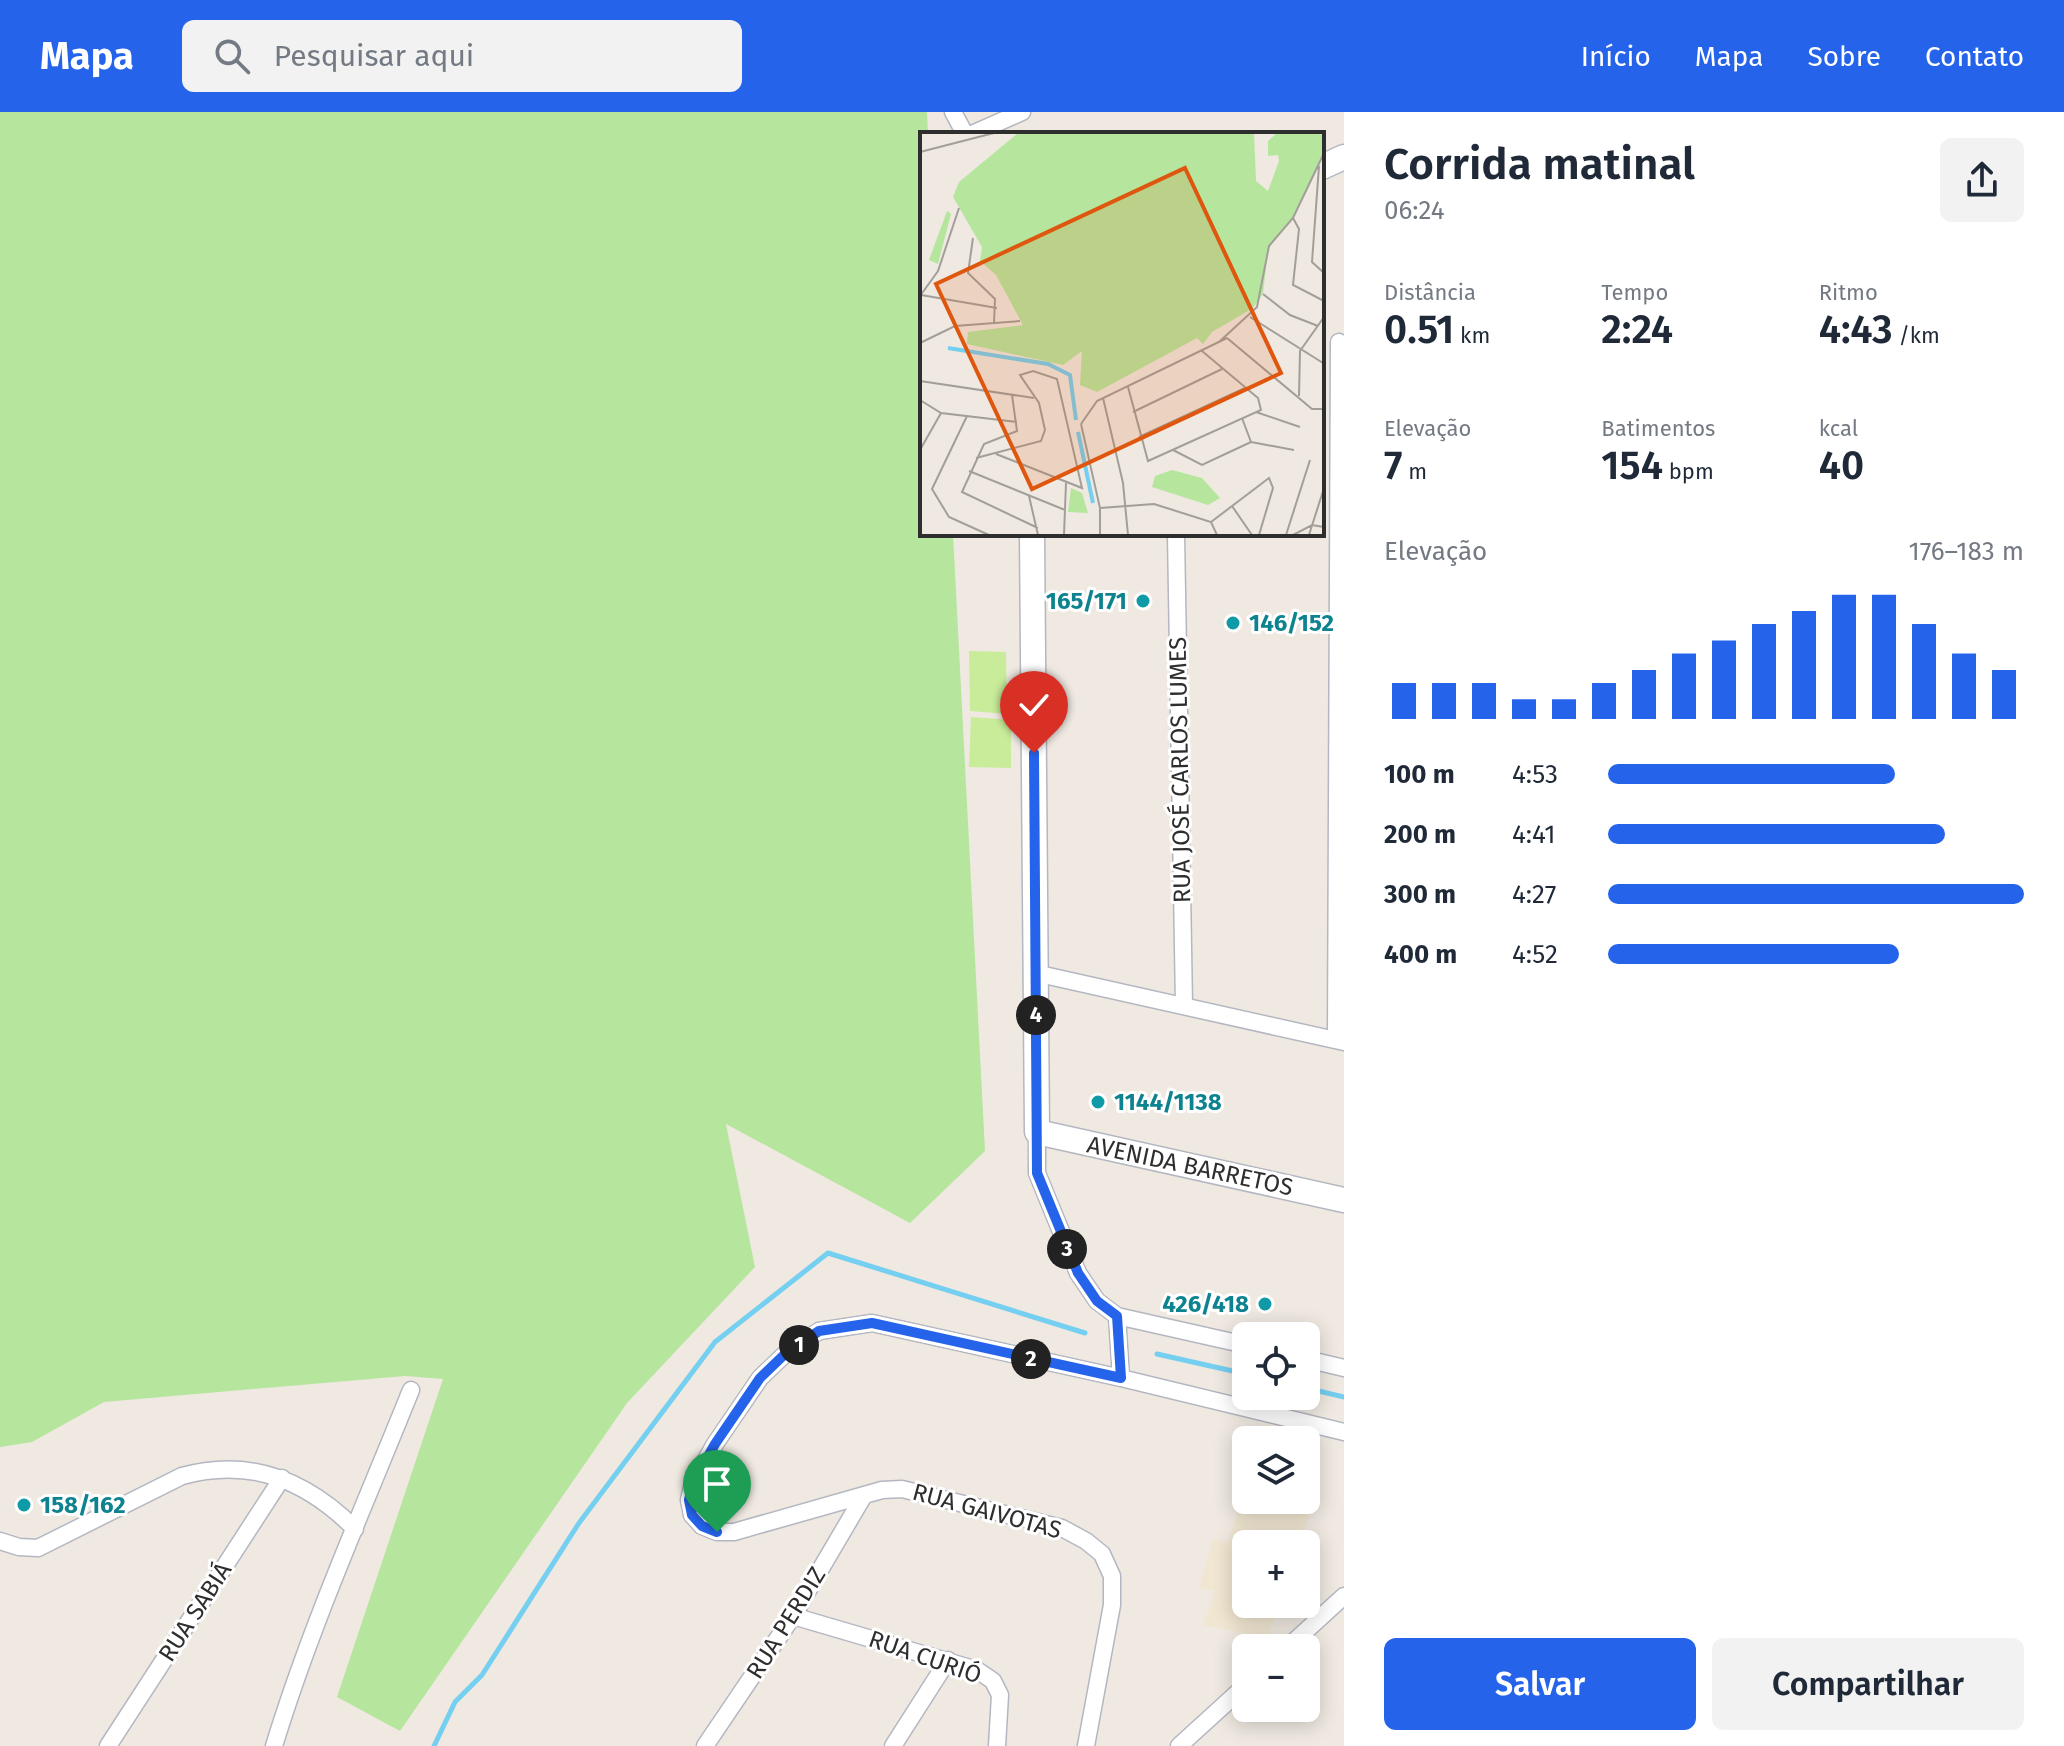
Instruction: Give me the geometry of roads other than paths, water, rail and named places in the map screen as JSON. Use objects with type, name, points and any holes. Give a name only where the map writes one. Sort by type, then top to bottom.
[{"type":"street","points":[[953,112],[964,132]]},
{"type":"street","points":[[977,132],[1022,112]]},
{"type":"street","points":[[1324,166],[1344,157]]},
{"type":"street","points":[[1035,973],[1340,1041],[1341,341]]},
{"type":"street","points":[[1032,536],[1037,1173],[1078,1273],[1097,1301],[1117,1316],[1232,1342]]},
{"type":"street","name":"RUA JOSÉ CARLOS LUMES","points":[[1176,536],[1184,1006]]},
{"type":"street","name":"AVENIDA BARRETOS","points":[[1037,1132],[1344,1200]]},
{"type":"street","points":[[1117,1316],[1121,1378],[1344,1432]]},
{"type":"street","name":"RUA GAIVOTAS","points":[[1086,1746],[1112,1605],[1112,1576],[1102,1554],[1086,1541],[1062,1528],[902,1489],[882,1490],[734,1532],[717,1532],[702,1526],[692,1515],[689,1500],[693,1483],[715,1444],[760,1378],[785,1354],[819,1331],[872,1323],[1121,1378]]},
{"type":"street","points":[[1320,1362],[1344,1368]]},
{"type":"street","points":[[274,1746],[411,1390]]},
{"type":"street","points":[[0,1541],[19,1547],[38,1548],[162,1485],[204,1470],[247,1469],[282,1478],[323,1501],[355,1529]]},
{"type":"street","name":"RUA SABIÁ","points":[[108,1746],[282,1478]]},
{"type":"street","name":"RUA PERDIZ","points":[[705,1746],[793,1616],[863,1497]]},
{"type":"street","points":[[1302,1634],[1344,1596]]},
{"type":"street","name":"RUA CURIÓ","points":[[793,1616],[977,1670],[993,1681],[1000,1695],[997,1746]]},
{"type":"street","points":[[893,1746],[948,1660]]},
{"type":"street","points":[[1179,1746],[1232,1698]]},
{"type":"waterway","points":[[434,1746],[455,1702],[482,1675],[579,1523],[715,1342],[828,1253],[1085,1333]]},
{"type":"waterway","points":[[1157,1354],[1232,1371]]},
{"type":"waterway","points":[[1320,1391],[1344,1397]]},
{"type":"place","name":"165/171","points":[[1143,601]]},
{"type":"place","name":"146/152","points":[[1233,623]]},
{"type":"place","name":"1144/1138","points":[[1098,1102]]},
{"type":"place","name":"426/418","points":[[1265,1304]]},
{"type":"place","name":"158/162","points":[[24,1505]]}]
